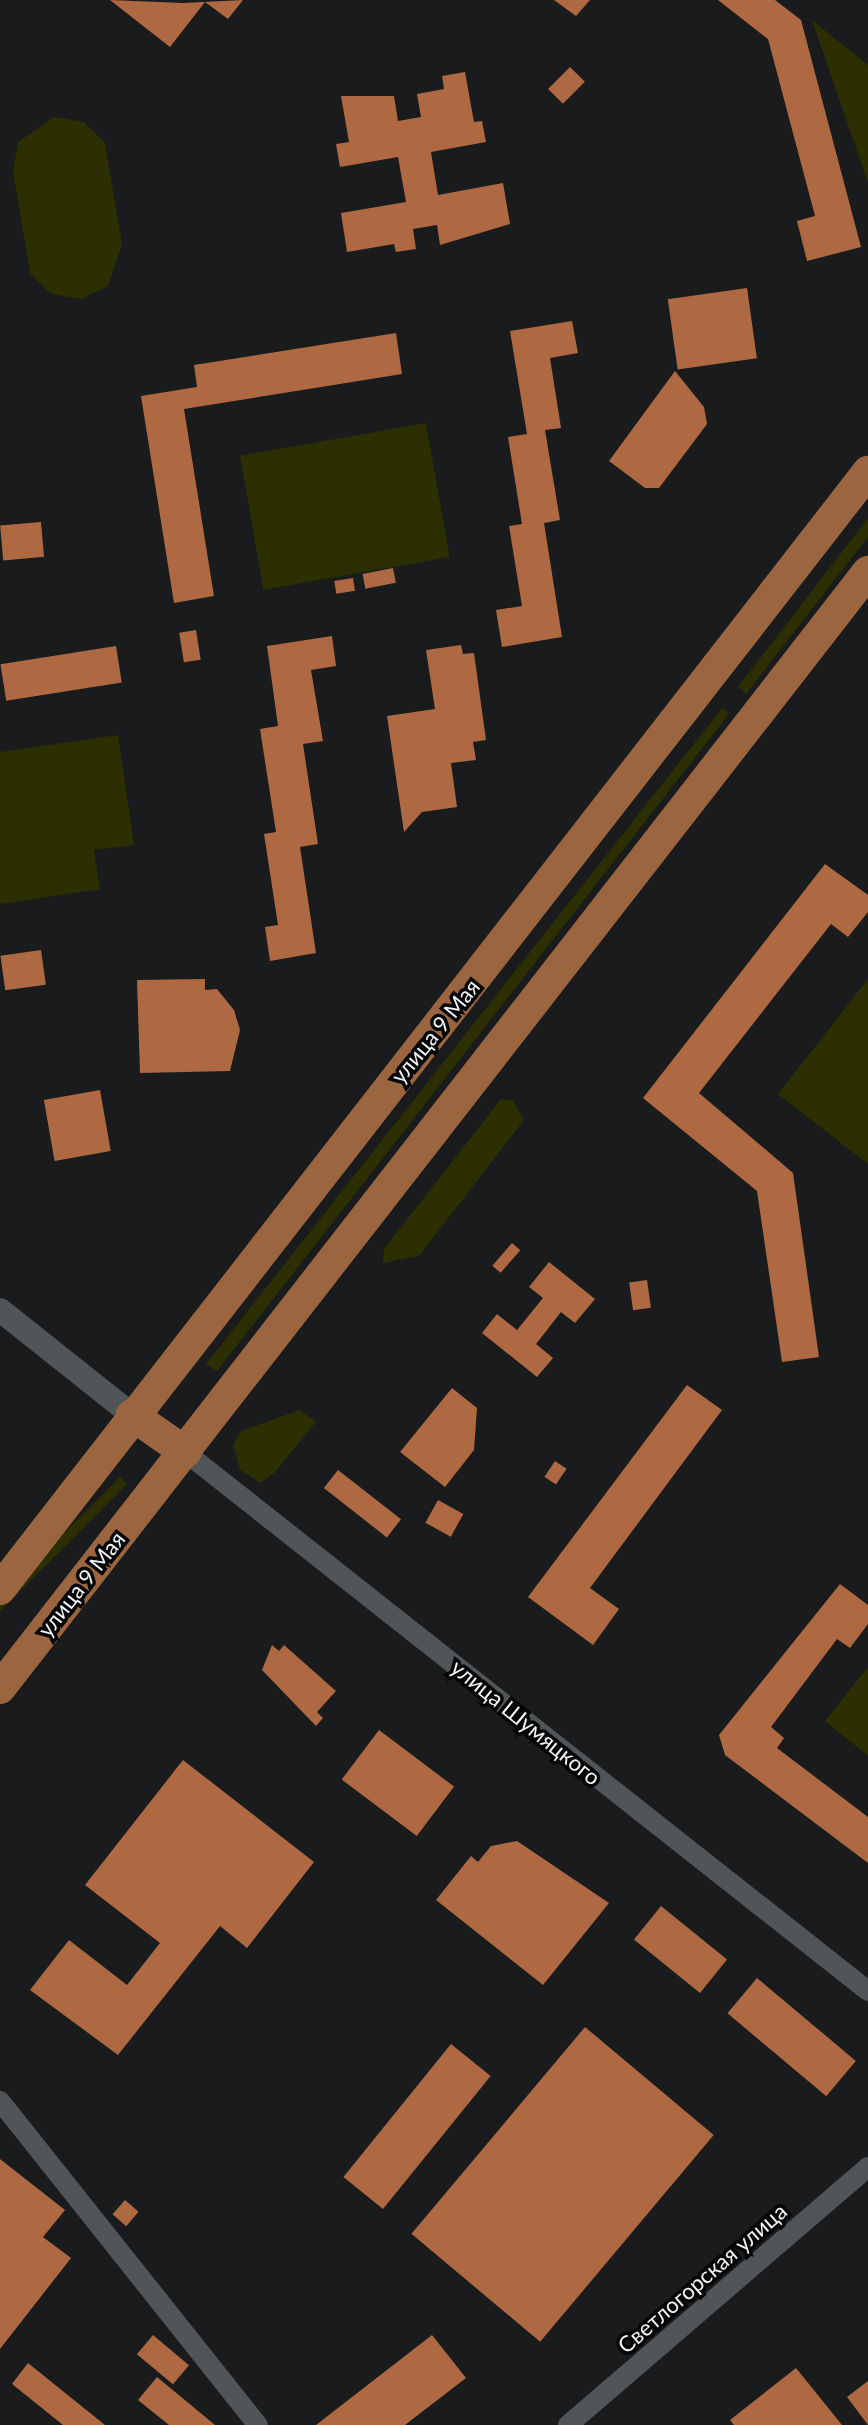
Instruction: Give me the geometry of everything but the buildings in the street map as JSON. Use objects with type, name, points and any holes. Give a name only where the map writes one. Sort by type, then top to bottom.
[{"type":"main road","name":"улица 9 Мая","points":[[0,1589],[132,1415],[868,472]]},
{"type":"main road","name":"улица 9 Мая","points":[[0,1688],[868,572]]},
{"type":"main road","points":[[132,1415],[185,1452]]},
{"type":"street","points":[[0,1310],[132,1415]]},
{"type":"street","name":"улица Шумяцкого","points":[[185,1452],[868,1991]]},
{"type":"street","points":[[0,2101],[258,2425]]},
{"type":"street","name":"Светлогорская улица","points":[[568,2425],[868,2167]]},
{"type":"green space","points":[[812,20],[868,65],[868,183]]},
{"type":"green space","points":[[54,117],[84,122],[105,143],[122,244],[108,286],[81,299],[51,294],[30,273],[13,172],[18,142]]},
{"type":"green space","points":[[426,423],[450,557],[263,590],[240,456]]},
{"type":"green space","points":[[868,518],[868,537],[746,694],[738,687]]},
{"type":"green space","points":[[722,708],[729,714],[217,1371],[206,1364]]},
{"type":"green space","points":[[118,735],[134,845],[94,850],[100,889],[0,904],[0,752]]},
{"type":"green space","points":[[868,979],[868,1164],[778,1094]]},
{"type":"green space","points":[[501,1099],[513,1100],[524,1120],[419,1256],[383,1263],[384,1249]]},
{"type":"green space","points":[[300,1410],[316,1422],[274,1473],[261,1483],[240,1470],[233,1445],[241,1431]]},
{"type":"green space","points":[[120,1477],[127,1484],[0,1611],[0,1597]]},
{"type":"green space","points":[[868,1667],[868,1756],[825,1721]]}]
